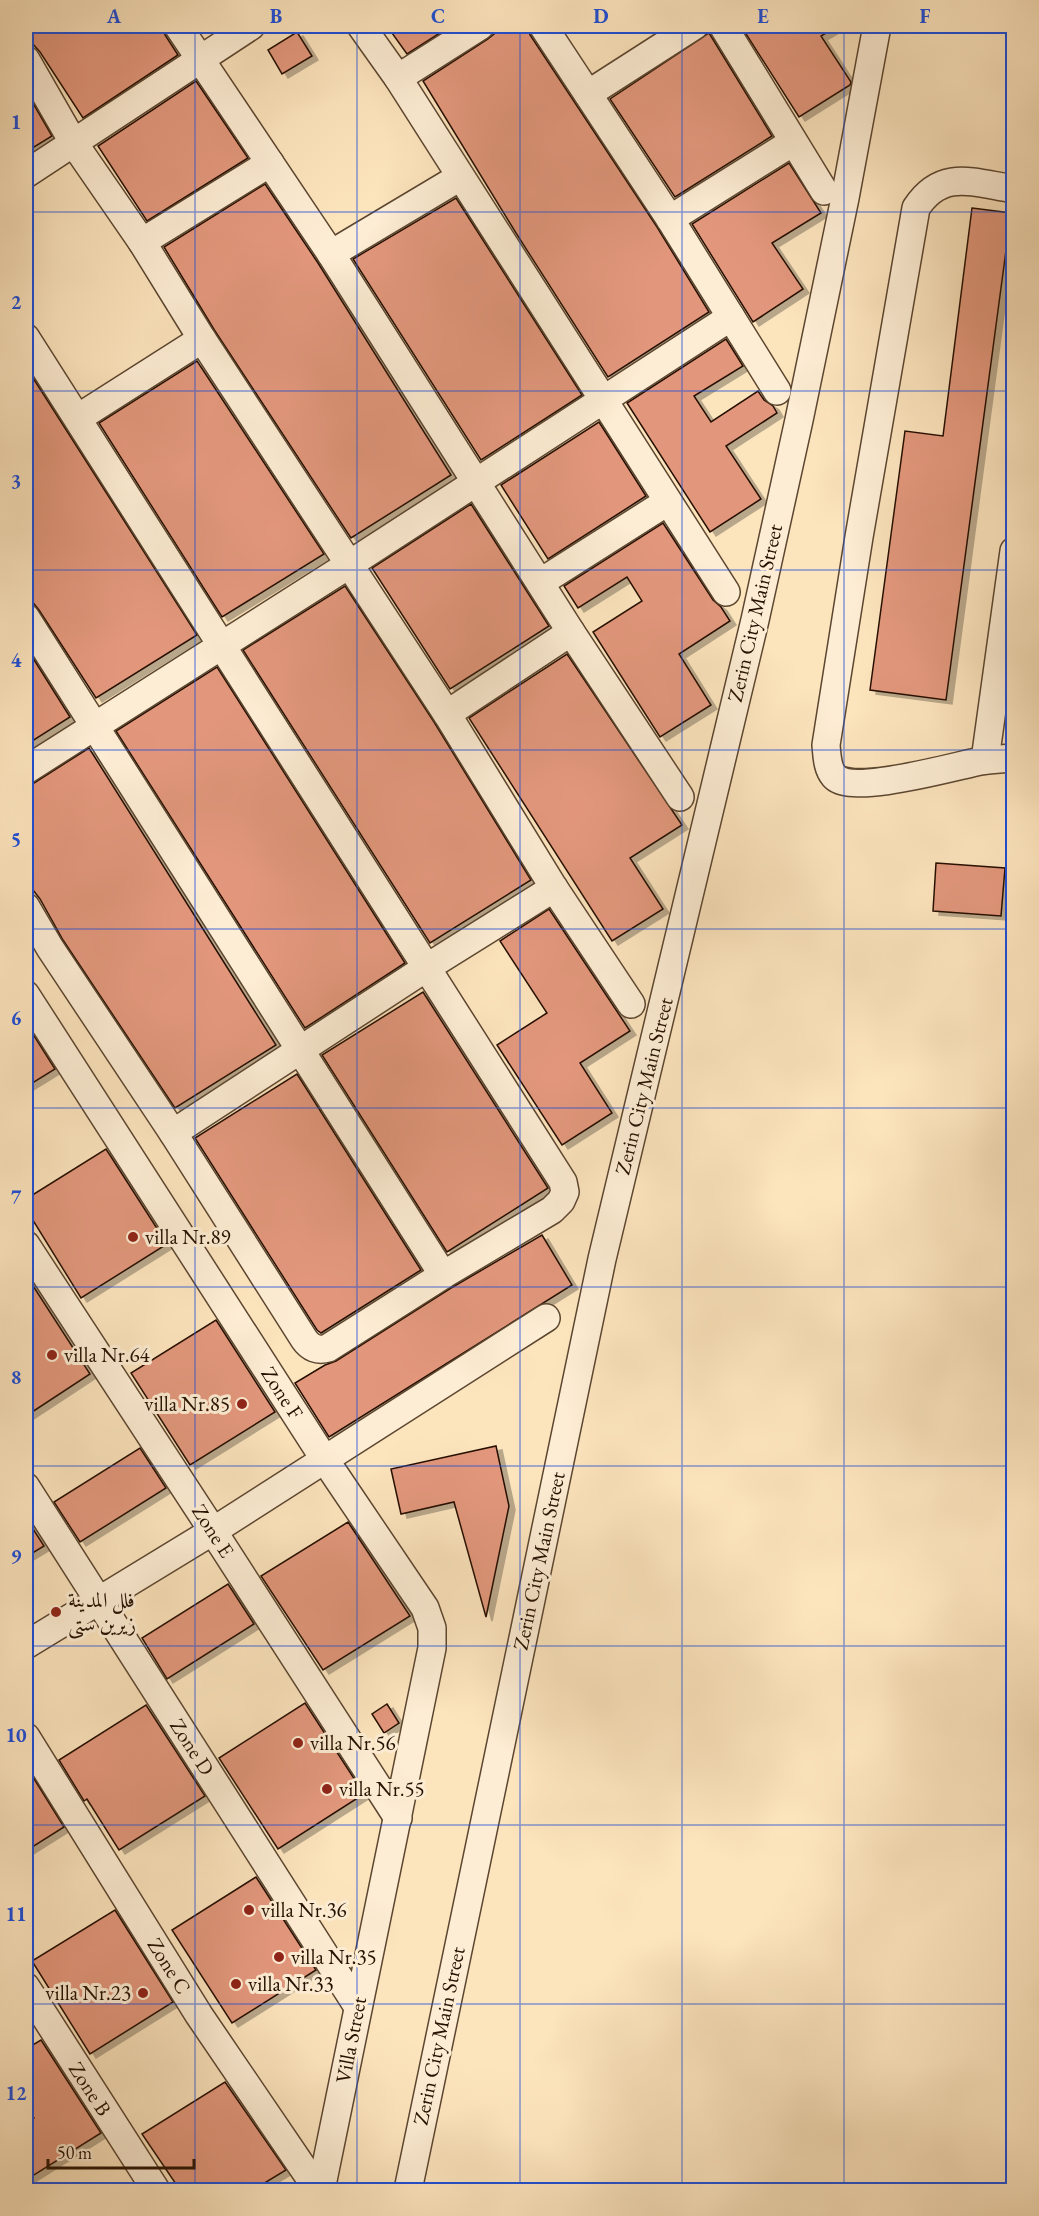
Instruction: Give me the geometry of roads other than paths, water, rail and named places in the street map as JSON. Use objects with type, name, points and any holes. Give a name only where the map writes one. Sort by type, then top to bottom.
[{"type":"street","points":[[177,26],[331,254],[571,632],[680,797]]},
{"type":"street","points":[[26,174],[251,26]]},
{"type":"street","points":[[361,26],[398,78],[726,592]]},
{"type":"street","points":[[398,78],[480,26]]},
{"type":"street","points":[[543,26],[670,219],[777,391]]},
{"type":"street","points":[[588,94],[694,26]]},
{"type":"street","points":[[723,26],[824,191]]},
{"type":"street","name":"Zerin City Main Street","points":[[408,2190],[602,1259],[755,620],[845,198],[877,26]]},
{"type":"street","points":[[26,60],[73,142],[142,242],[202,339],[447,714],[554,888],[631,1004]]},
{"type":"street","points":[[670,219],[793,142]]},
{"type":"street","points":[[142,242],[270,163]]},
{"type":"street","points":[[331,254],[460,177]]},
{"type":"street","points":[[1014,189],[953,181],[937,185],[925,194],[916,208],[857,548],[826,745],[828,763],[833,776],[843,782],[877,782],[984,760],[1014,758]]},
{"type":"street","points":[[26,770],[350,564],[731,317]]},
{"type":"street","points":[[26,338],[563,1182],[566,1192],[558,1206],[552,1210],[328,1348],[316,1349],[307,1344],[50,948],[26,907]]},
{"type":"street","points":[[78,418],[202,339]]},
{"type":"street","points":[[541,582],[667,502]]},
{"type":"street","points":[[984,760],[1013,561]]},
{"type":"street","points":[[26,618],[444,1275]]},
{"type":"street","points":[[447,714],[571,632]]},
{"type":"street","points":[[172,1133],[299,1049],[554,888]]},
{"type":"street","name":"Zone F","points":[[26,995],[325,1460],[425,1608],[432,1628],[432,1648],[398,1818]]},
{"type":"street","name":"Zone E","points":[[26,1245],[398,1818]]},
{"type":"street","points":[[26,1644],[213,1531],[546,1318]]},
{"type":"street","name":"Zone D","points":[[26,1487],[358,2007]]},
{"type":"street","name":"Zone C","points":[[26,1737],[199,2015],[320,2190]]},
{"type":"street","name":"Villa Street","points":[[320,2190],[398,1818]]},
{"type":"street","name":"Zone B","points":[[26,1987],[156,2190]]},
{"type":"street","name":"Zerin City Main Street","points":[[393,2190],[416,2148]]},
{"type":"place","name":"villa Nr.89","points":[[133,1237]]},
{"type":"place","name":"villa Nr.64","points":[[52,1355]]},
{"type":"place","name":"villa Nr.85","points":[[242,1404]]},
{"type":"place","name":"فلل المدينة زیرین ستی","points":[[56,1612]]},
{"type":"place","name":"villa Nr.56","points":[[298,1743]]},
{"type":"place","name":"villa Nr.55","points":[[327,1789]]},
{"type":"place","name":"villa Nr.36","points":[[249,1910]]},
{"type":"place","name":"villa Nr.35","points":[[279,1957]]},
{"type":"place","name":"villa Nr.33","points":[[236,1984]]},
{"type":"place","name":"villa Nr.23","points":[[143,1993]]}]
